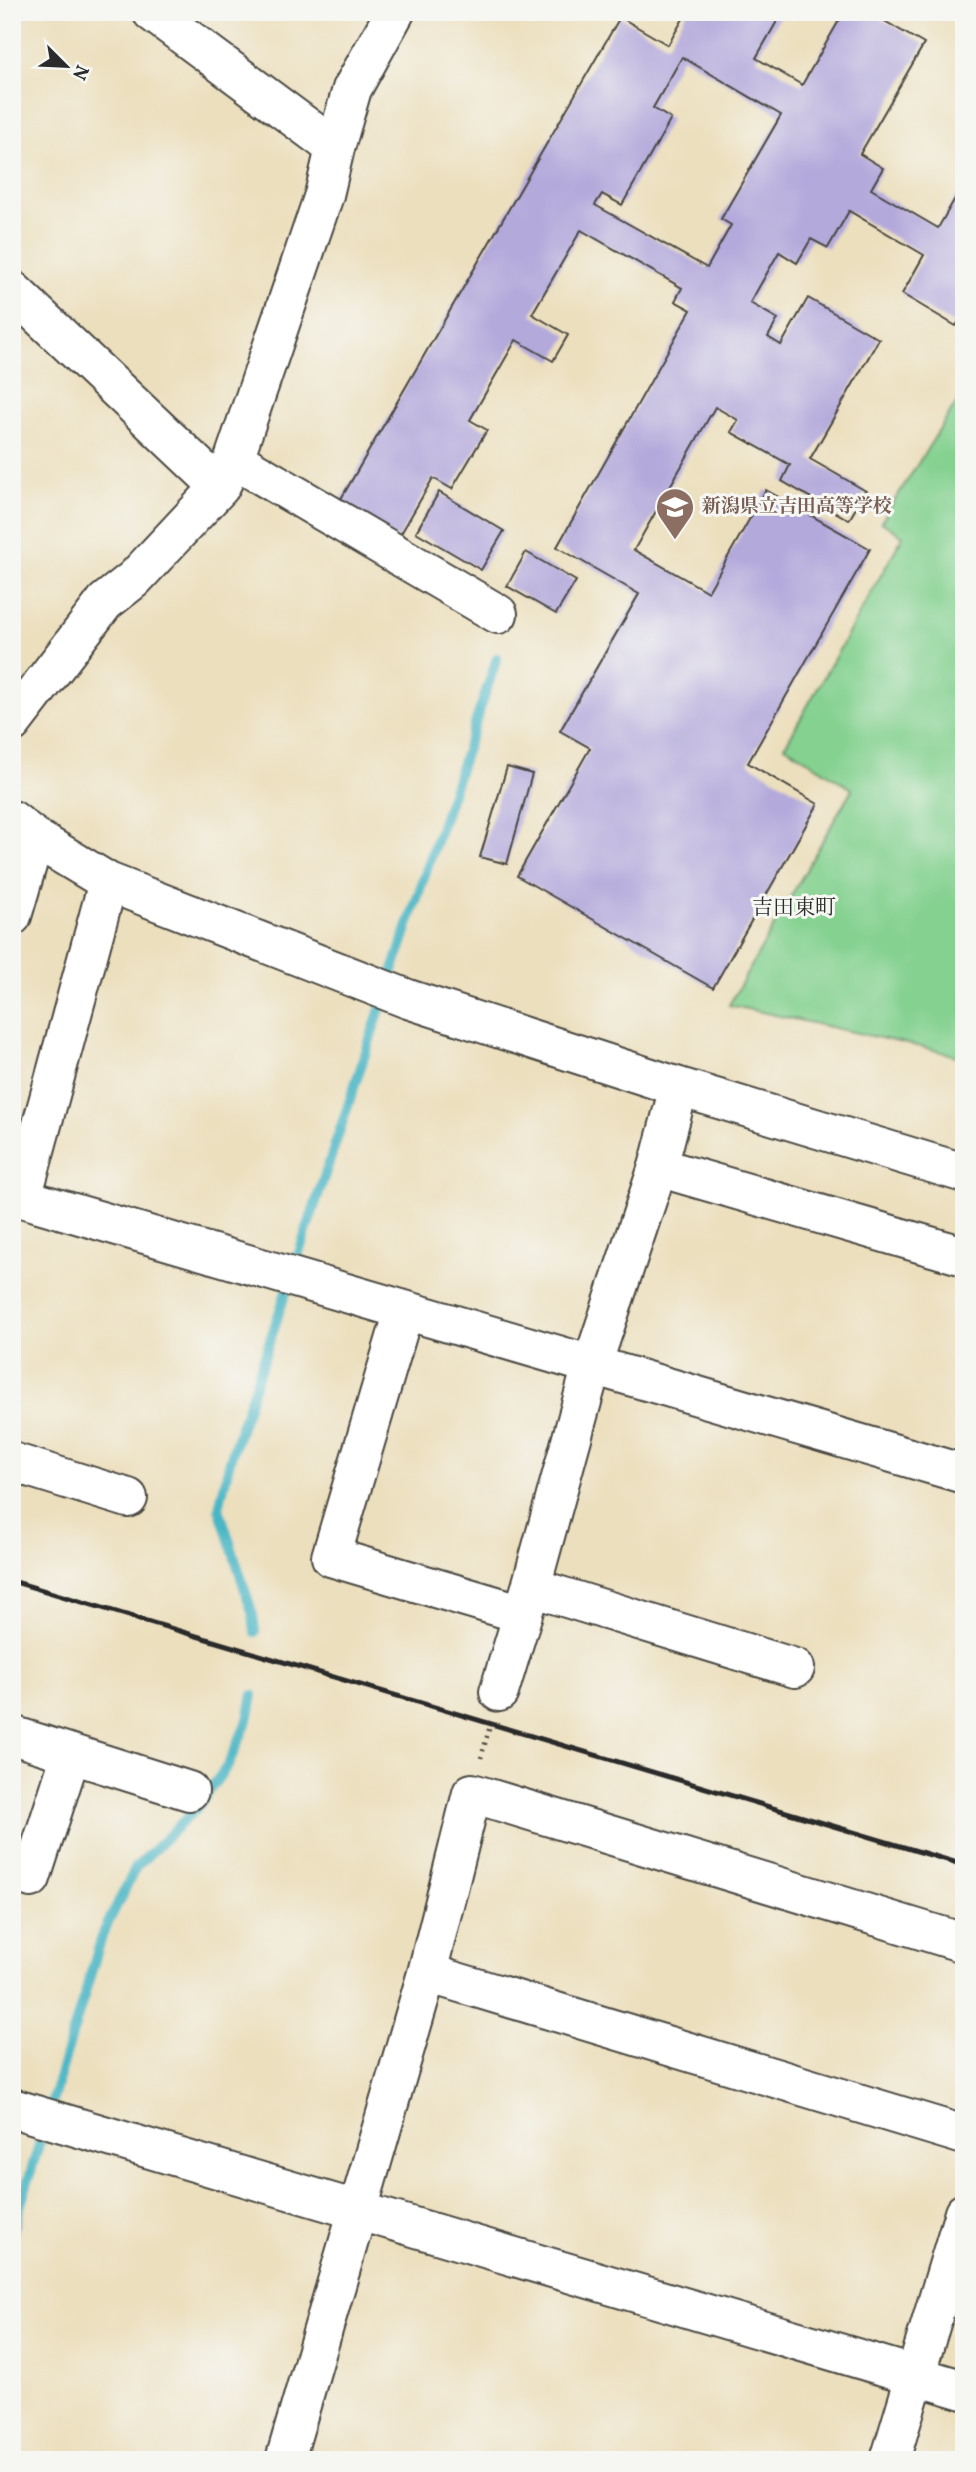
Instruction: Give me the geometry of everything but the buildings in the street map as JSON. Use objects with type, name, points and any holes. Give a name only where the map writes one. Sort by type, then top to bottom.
[{"type":"street","points":[[152,12],[335,148]]},
{"type":"street","points":[[12,723],[106,602],[134,579],[227,473],[324,195],[352,89],[395,12]]},
{"type":"street","points":[[12,290],[227,473],[498,614]]},
{"type":"street","points":[[12,916],[23,829],[108,882],[408,999],[679,1087],[964,1173]]},
{"type":"street","points":[[108,882],[17,1196],[964,1474]]},
{"type":"street","points":[[499,1692],[592,1365],[658,1167],[679,1087]]},
{"type":"street","points":[[658,1167],[964,1256]]},
{"type":"street","points":[[404,1311],[331,1557],[527,1600],[795,1668]]},
{"type":"street","points":[[12,1462],[128,1498]]},
{"type":"street","points":[[12,1735],[188,1791]]},
{"type":"street","points":[[32,1878],[71,1754]]},
{"type":"street","points":[[285,2460],[427,1973],[472,1793],[964,1943]]},
{"type":"street","points":[[427,1973],[964,2135]]},
{"type":"street","points":[[12,2108],[964,2389]]},
{"type":"street","points":[[890,2460],[964,2213]]},
{"type":"path","points":[[472,1793],[499,1692]]},
{"type":"green space","points":[[964,391],[964,1058],[729,1005],[852,789],[785,746],[903,536],[881,522]]},
{"type":"waterway","points":[[255,1632],[253,1615],[219,1508],[230,1460],[497,658]]},
{"type":"waterway","points":[[12,2234],[103,1933],[136,1867],[195,1810],[228,1765],[248,1720],[253,1695]]},
{"type":"railway","points":[[12,1581],[964,1865]]},
{"type":"place","name":"新潟県立吉田高等学校","points":[[675,541]]},
{"type":"district","name":"吉田東町","points":[[794,908]]}]
